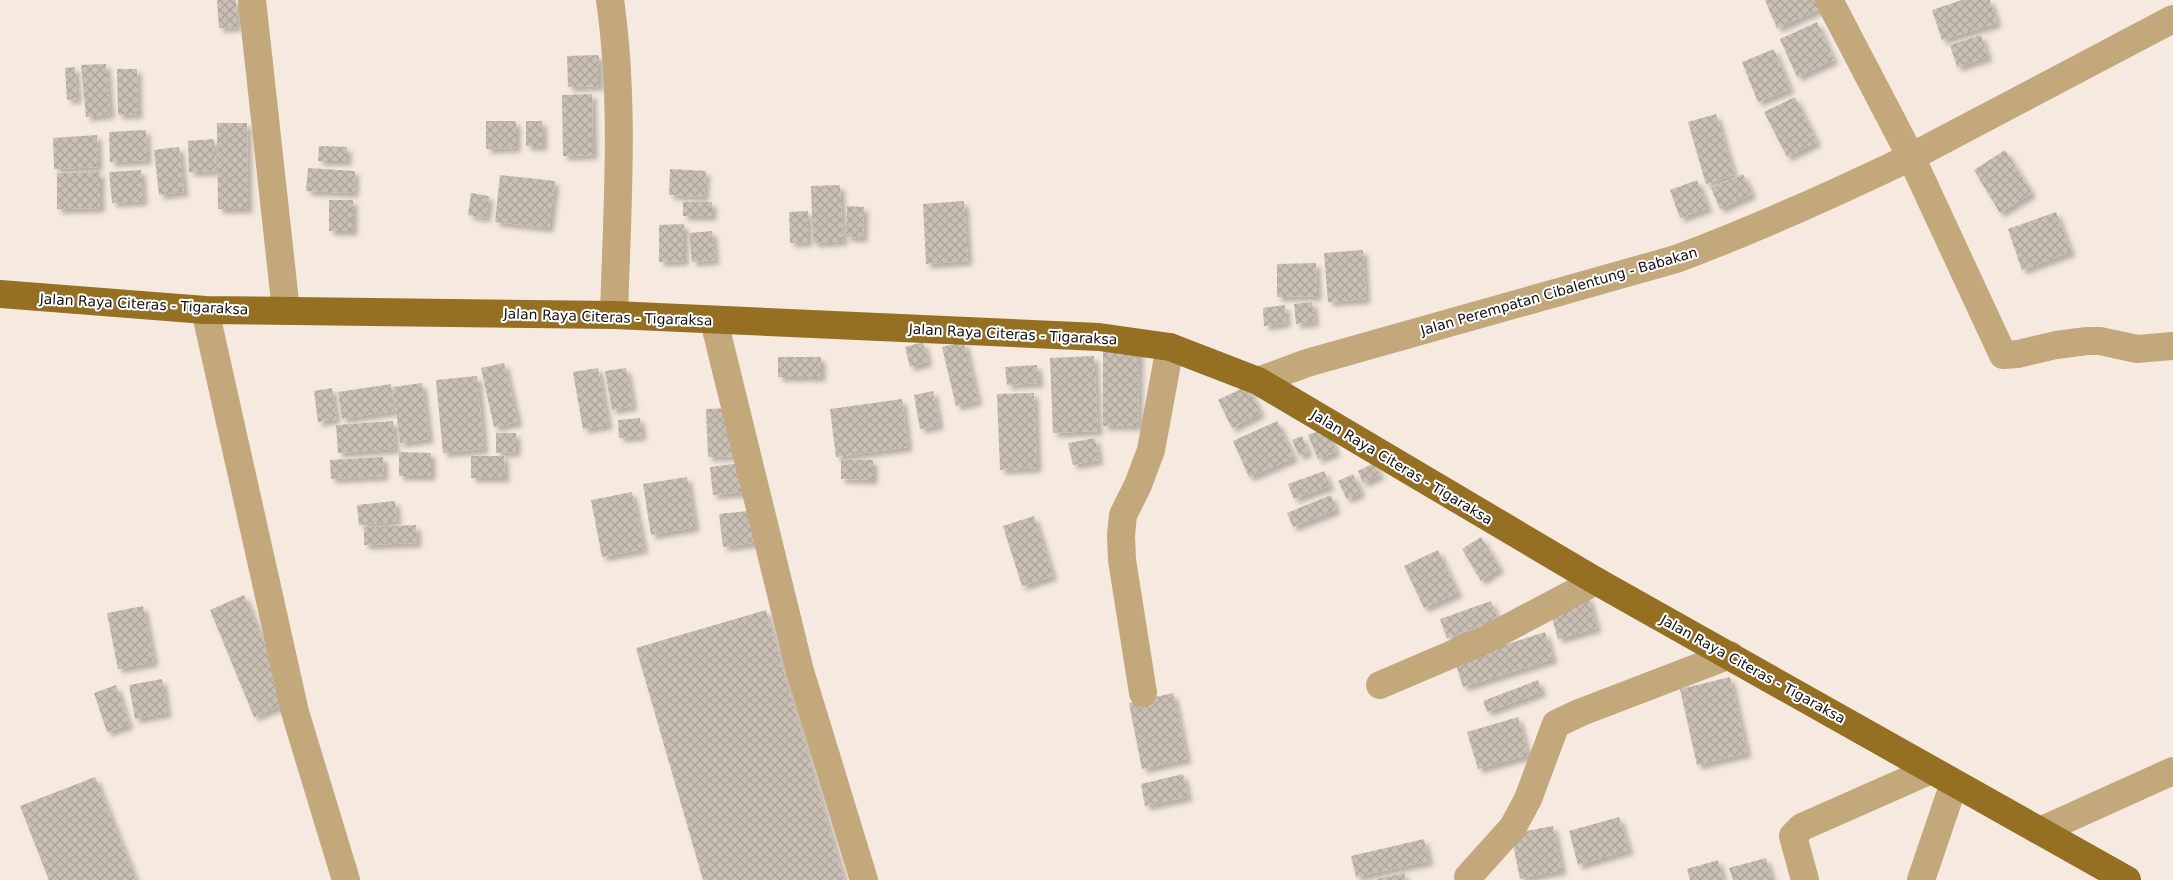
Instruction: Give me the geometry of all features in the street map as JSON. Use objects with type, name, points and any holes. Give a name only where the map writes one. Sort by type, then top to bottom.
[{"type":"main road","name":"Jalan Raya Citeras - Tigaraksa","points":[[0,294],[205,310],[614,315],[1099,337],[1170,347],[1258,382],[1596,581],[2127,880]]},
{"type":"street","points":[[252,0],[286,310]]},
{"type":"street","points":[[610,0],[615,36],[619,114],[614,315]]},
{"type":"street","points":[[1829,0],[1911,157],[2003,355],[2087,341],[2100,341],[2137,349],[2173,346]]},
{"type":"street","name":"Jalan Perempatan Cibalentung - Babakan","points":[[1258,382],[1307,363],[1676,259],[1735,237],[1815,203],[1911,157],[2173,19]]},
{"type":"street","points":[[205,310],[295,712],[346,880]]},
{"type":"street","points":[[714,321],[800,671],[864,880]]},
{"type":"street","points":[[1143,693],[1122,560],[1121,535],[1123,515],[1138,485],[1150,450],[1170,347]]},
{"type":"street","points":[[1380,685],[1483,641],[1596,581]]},
{"type":"street","points":[[1468,877],[1513,827],[1528,799],[1556,724],[1579,713],[1730,655]]},
{"type":"street","points":[[2040,831],[2173,771]]},
{"type":"street","points":[[1805,880],[1793,836],[1802,827],[1942,776]]},
{"type":"street","points":[[1921,880],[1942,776]]},
{"type":"building","points":[[217,0],[236,0],[237,27],[219,28]]},
{"type":"building","points":[[1765,0],[1816,0],[1820,9],[1777,28]]},
{"type":"building","points":[[1962,0],[1990,0],[1997,23],[1942,40],[1932,10]]},
{"type":"building","points":[[1817,22],[1834,60],[1797,77],[1780,39]]},
{"type":"building","points":[[1981,35],[1988,57],[1957,67],[1950,45]]},
{"type":"building","points":[[1774,49],[1790,89],[1758,102],[1742,62]]},
{"type":"building","points":[[599,55],[599,86],[568,87],[567,56]]},
{"type":"building","points":[[106,64],[110,114],[86,117],[81,65]]},
{"type":"building","points":[[75,67],[77,99],[67,100],[65,68]]},
{"type":"building","points":[[117,69],[137,69],[138,114],[118,115]]},
{"type":"building","points":[[592,94],[593,155],[563,156],[562,95]]},
{"type":"building","points":[[1795,97],[1817,142],[1787,157],[1764,112]]},
{"type":"building","points":[[1716,114],[1734,175],[1706,184],[1688,122]]},
{"type":"building","points":[[486,121],[516,121],[516,148],[486,149]]},
{"type":"building","points":[[526,121],[542,121],[543,146],[526,146]]},
{"type":"building","points":[[217,123],[247,123],[248,209],[218,209]]},
{"type":"building","points":[[146,130],[147,160],[110,162],[109,132]]},
{"type":"building","points":[[97,135],[98,167],[54,169],[53,138]]},
{"type":"building","points":[[214,139],[216,171],[189,172],[188,141]]},
{"type":"building","points":[[319,146],[347,147],[347,161],[318,161]]},
{"type":"building","points":[[179,147],[184,192],[159,195],[154,150]]},
{"type":"building","points":[[2005,150],[2032,193],[2000,213],[1974,170]]},
{"type":"building","points":[[308,168],[355,171],[354,193],[306,191]]},
{"type":"building","points":[[670,169],[706,171],[704,197],[669,195]]},
{"type":"building","points":[[141,170],[143,201],[112,203],[109,172]]},
{"type":"building","points":[[100,172],[100,208],[57,209],[57,173]]},
{"type":"building","points":[[1743,174],[1752,194],[1720,209],[1711,188]]},
{"type":"building","points":[[500,175],[555,181],[549,228],[495,222]]},
{"type":"building","points":[[1697,180],[1708,208],[1680,218],[1670,190]]},
{"type":"building","points":[[840,185],[843,241],[813,243],[811,186]]},
{"type":"building","points":[[471,193],[489,196],[486,218],[468,215]]},
{"type":"building","points":[[329,200],[353,200],[353,231],[329,231]]},
{"type":"building","points":[[964,201],[968,261],[926,264],[923,204]]},
{"type":"building","points":[[683,202],[712,202],[712,216],[683,216]]},
{"type":"building","points":[[847,206],[864,207],[863,238],[846,237]]},
{"type":"building","points":[[808,211],[808,242],[790,243],[789,212]]},
{"type":"building","points":[[2056,212],[2071,252],[2022,270],[2008,229]]},
{"type":"building","points":[[684,224],[684,261],[659,262],[659,225]]},
{"type":"building","points":[[712,231],[715,260],[692,262],[689,233]]},
{"type":"building","points":[[1363,250],[1366,299],[1328,302],[1324,253]]},
{"type":"building","points":[[1316,263],[1317,296],[1277,297],[1277,264]]},
{"type":"building","points":[[1312,302],[1315,322],[1296,324],[1294,304]]},
{"type":"building","points":[[1285,305],[1286,323],[1264,326],[1263,308]]},
{"type":"building","points":[[923,342],[928,362],[910,367],[905,347]]},
{"type":"building","points":[[964,342],[978,401],[956,406],[942,347]]},
{"type":"building","points":[[1103,348],[1139,348],[1138,426],[1103,426]]},
{"type":"building","points":[[1094,356],[1098,431],[1053,433],[1050,358]]},
{"type":"building","points":[[778,357],[821,357],[821,377],[778,377]]},
{"type":"building","points":[[504,363],[518,422],[494,427],[481,368]]},
{"type":"building","points":[[1037,365],[1039,383],[1007,385],[1005,367]]},
{"type":"building","points":[[598,368],[608,425],[583,429],[573,372]]},
{"type":"building","points":[[626,368],[633,406],[612,410],[605,371]]},
{"type":"building","points":[[477,376],[484,449],[443,453],[436,380]]},
{"type":"building","points":[[422,383],[429,439],[400,443],[393,387]]},
{"type":"building","points":[[391,384],[394,411],[342,419],[338,392]]},
{"type":"building","points":[[1247,386],[1261,413],[1232,428],[1218,400]]},
{"type":"building","points":[[332,388],[336,419],[318,422],[314,391]]},
{"type":"building","points":[[933,391],[939,425],[920,429],[914,395]]},
{"type":"building","points":[[1034,393],[1037,468],[1000,470],[997,394]]},
{"type":"building","points":[[902,399],[908,447],[836,457],[830,409]]},
{"type":"building","points":[[732,408],[734,456],[708,457],[706,409]]},
{"type":"building","points":[[640,418],[642,436],[619,438],[618,420]]},
{"type":"building","points":[[393,421],[395,449],[338,453],[336,425]]},
{"type":"building","points":[[1277,421],[1294,458],[1249,477],[1233,441]]},
{"type":"building","points":[[1327,428],[1336,452],[1318,459],[1308,435]]},
{"type":"building","points":[[496,433],[516,433],[516,452],[496,453]]},
{"type":"building","points":[[1302,436],[1308,452],[1299,456],[1292,440]]},
{"type":"building","points":[[1095,438],[1099,460],[1073,465],[1068,443]]},
{"type":"building","points":[[399,452],[431,453],[431,476],[399,476]]},
{"type":"building","points":[[471,456],[504,456],[505,478],[471,478]]},
{"type":"building","points":[[383,457],[384,476],[331,479],[330,460]]},
{"type":"building","points":[[841,460],[873,460],[873,480],[841,479]]},
{"type":"building","points":[[741,463],[745,492],[713,495],[710,467]]},
{"type":"building","points":[[1374,463],[1380,475],[1363,483],[1358,471]]},
{"type":"building","points":[[1324,471],[1330,486],[1294,499],[1288,484]]},
{"type":"building","points":[[1353,474],[1361,493],[1347,499],[1338,481]]},
{"type":"building","points":[[687,477],[695,527],[651,535],[643,484]]},
{"type":"building","points":[[632,492],[644,549],[602,557],[591,500]]},
{"type":"building","points":[[1331,495],[1336,510],[1293,527],[1287,513]]},
{"type":"building","points":[[395,501],[397,521],[359,525],[357,505]]},
{"type":"building","points":[[757,510],[760,542],[723,547],[719,514]]},
{"type":"building","points":[[1034,516],[1053,576],[1022,586],[1003,526]]},
{"type":"building","points":[[416,525],[417,543],[364,545],[364,527]]},
{"type":"building","points":[[1481,537],[1500,568],[1481,581],[1462,549]]},
{"type":"building","points":[[1438,550],[1458,593],[1424,608],[1404,566]]},
{"type":"building","points":[[244,595],[289,702],[254,717],[210,610]]},
{"type":"building","points":[[1588,596],[1597,628],[1558,639],[1549,607]]},
{"type":"building","points":[[1491,601],[1498,620],[1447,638],[1440,619]]},
{"type":"building","points":[[143,606],[154,662],[118,669],[107,613]]},
{"type":"building","points":[[766,610],[844,880],[703,880],[636,648]]},
{"type":"building","points":[[1545,632],[1553,659],[1463,687],[1455,661]]},
{"type":"building","points":[[1730,677],[1747,753],[1697,765],[1680,689]]},
{"type":"building","points":[[162,679],[167,713],[135,719],[129,685]]},
{"type":"building","points":[[1538,680],[1542,692],[1487,712],[1483,701]]},
{"type":"building","points":[[116,685],[129,725],[107,732],[94,693]]},
{"type":"building","points":[[1173,693],[1187,759],[1142,769],[1129,703]]},
{"type":"building","points":[[1518,717],[1528,755],[1478,769],[1467,732]]},
{"type":"building","points":[[1183,774],[1188,797],[1145,806],[1141,784]]},
{"type":"building","points":[[95,777],[136,880],[49,880],[20,806]]},
{"type":"building","points":[[1619,817],[1629,850],[1578,865],[1569,831]]},
{"type":"building","points":[[1553,826],[1562,870],[1520,879],[1511,834]]},
{"type":"building","points":[[1424,839],[1429,861],[1356,877],[1351,856]]},
{"type":"building","points":[[1766,858],[1772,880],[1733,880],[1729,868]]},
{"type":"building","points":[[1718,860],[1723,880],[1690,880],[1687,869]]},
{"type":"building","points":[[1404,873],[1406,880],[1377,880],[1377,879]]}]
